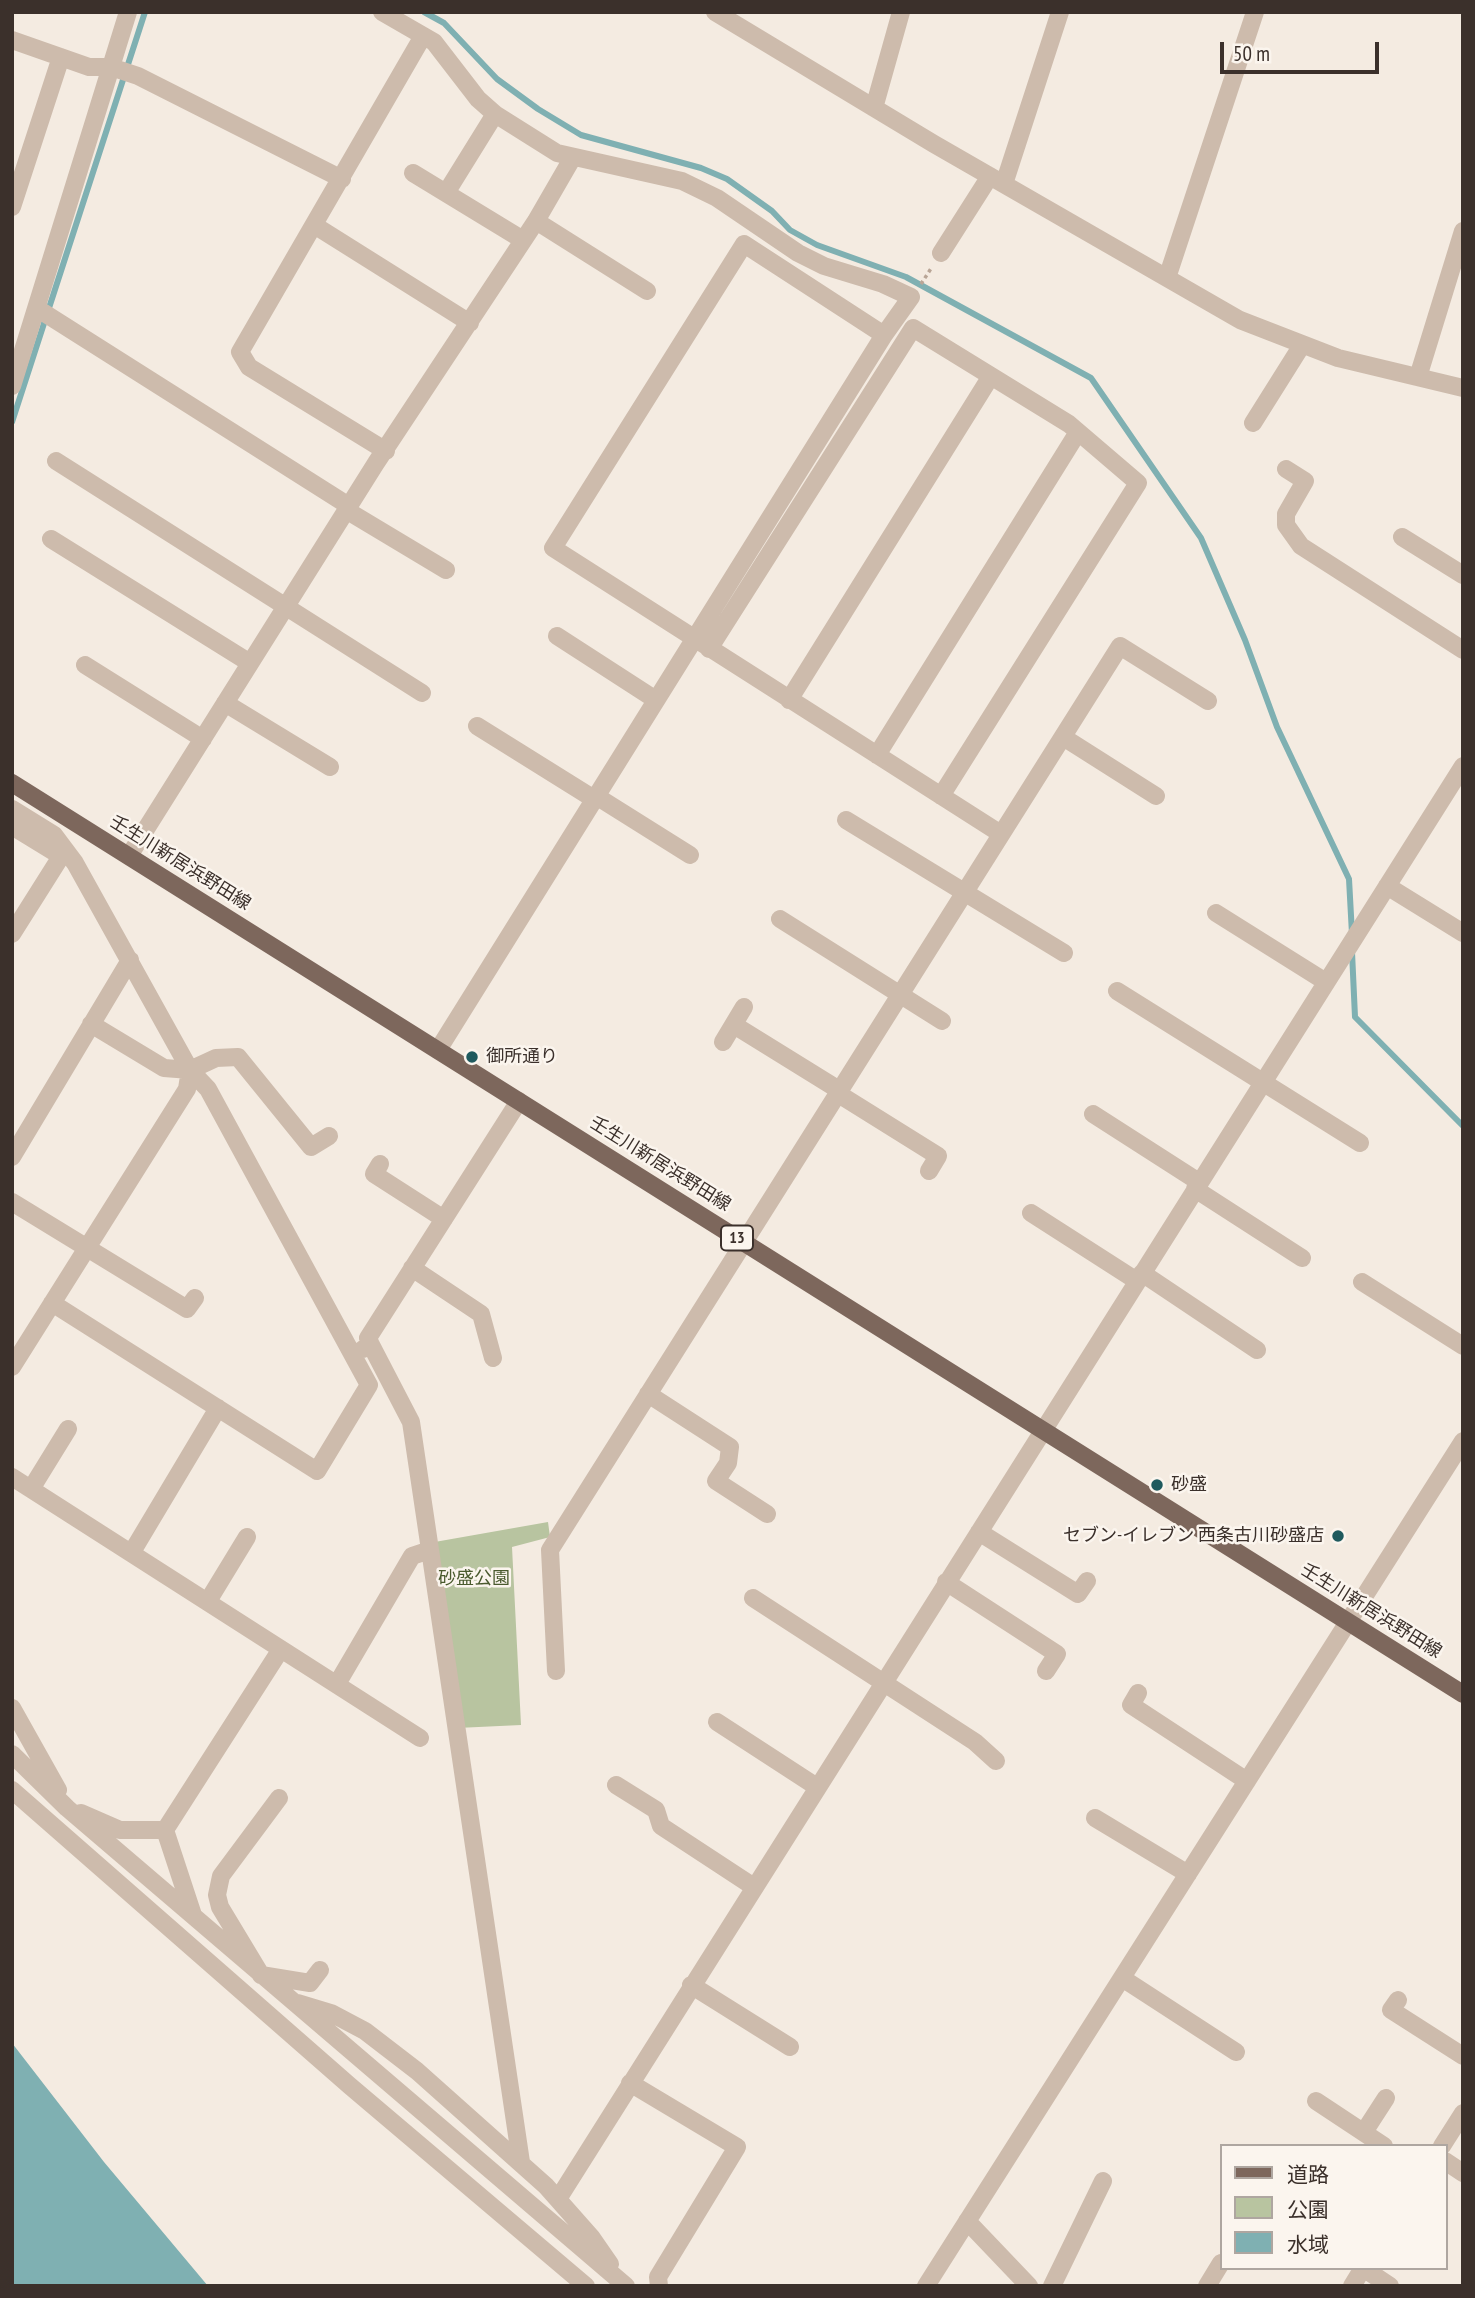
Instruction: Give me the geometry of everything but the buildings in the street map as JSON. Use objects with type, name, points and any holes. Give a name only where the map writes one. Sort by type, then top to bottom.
[{"type":"main road","name":"壬生川新居浜野田線","points":[[12,783],[1463,1694]]},
{"type":"street","points":[[12,386],[128,12]]},
{"type":"street","points":[[382,12],[434,42],[478,99],[495,114],[557,153],[682,181],[717,198],[798,253],[824,266],[883,284],[911,297],[860,372],[733,576],[701,644]]},
{"type":"street","points":[[715,12],[874,108],[1240,320],[1338,358],[1463,388]]},
{"type":"street","points":[[874,108],[901,12]]},
{"type":"street","points":[[941,253],[997,180],[1060,12]]},
{"type":"street","points":[[1167,278],[1255,12]]},
{"type":"street","points":[[386,451],[243,360],[242,345],[342,179],[423,36]]},
{"type":"street","points":[[12,40],[89,67],[111,67],[138,76],[342,179]]},
{"type":"street","points":[[12,207],[61,57]]},
{"type":"street","points":[[446,193],[495,114]]},
{"type":"street","points":[[129,856],[348,508],[536,221],[573,157]]},
{"type":"street","points":[[413,173],[523,240]]},
{"type":"street","points":[[536,221],[647,291]]},
{"type":"street","points":[[314,225],[470,323]]},
{"type":"street","points":[[1418,377],[1463,231]]},
{"type":"street","points":[[884,335],[744,244],[553,548],[1001,834]]},
{"type":"street","points":[[38,309],[446,570]]},
{"type":"street","points":[[438,1050],[656,699],[749,586],[913,328],[1078,432],[1138,483],[941,796]]},
{"type":"street","points":[[1253,424],[1302,345]]},
{"type":"street","points":[[860,372],[877,383]]},
{"type":"street","points":[[789,700],[991,376]]},
{"type":"street","points":[[877,755],[1078,432]]},
{"type":"street","points":[[56,461],[422,693]]},
{"type":"street","points":[[1286,469],[1305,481],[1286,514],[1286,525],[1301,545],[1463,650]]},
{"type":"street","points":[[782,498],[799,508]]},
{"type":"street","points":[[1402,537],[1463,575]]},
{"type":"street","points":[[51,539],[250,663]]},
{"type":"street","points":[[754,543],[770,553]]},
{"type":"street","points":[[733,576],[749,586]]},
{"type":"street","points":[[557,636],[656,699]]},
{"type":"street","points":[[556,1671],[550,1550],[1120,646],[1208,701]]},
{"type":"street","points":[[85,665],[203,739]]},
{"type":"street","points":[[225,703],[330,767]]},
{"type":"street","points":[[477,726],[690,855]]},
{"type":"street","points":[[1063,737],[1156,796]]},
{"type":"street","points":[[558,2199],[1326,982],[1460,778]]},
{"type":"street","points":[[12,809],[54,835],[130,960],[190,1070],[208,1089],[363,1350],[411,1422],[423,1552],[521,2162]]},
{"type":"street","points":[[846,820],[1063,953]]},
{"type":"street","points":[[12,826],[63,853]]},
{"type":"street","points":[[12,934],[63,853]]},
{"type":"street","points":[[1387,886],[1463,933]]},
{"type":"street","points":[[1216,913],[1326,982]]},
{"type":"street","points":[[780,919],[942,1021]]},
{"type":"street","points":[[12,1157],[130,960]]},
{"type":"street","points":[[1117,991],[1360,1143]]},
{"type":"street","points":[[723,1042],[744,1007]]},
{"type":"street","points":[[91,1024],[164,1068],[190,1070],[216,1058],[239,1057],[311,1147],[330,1136]]},
{"type":"street","points":[[734,1025],[938,1156],[929,1171]]},
{"type":"street","points":[[12,1366],[187,1089],[190,1070]]},
{"type":"street","points":[[52,1303],[317,1471],[369,1385],[363,1350],[368,1338],[519,1101]]},
{"type":"street","points":[[1093,1114],[1302,1258]]},
{"type":"street","points":[[380,1164],[374,1174],[444,1219]]},
{"type":"street","points":[[12,1202],[187,1309],[195,1298]]},
{"type":"street","points":[[1031,1213],[1257,1350]]},
{"type":"street","points":[[412,1268],[481,1314],[493,1357]]},
{"type":"street","points":[[1362,1282],[1463,1346]]},
{"type":"street","points":[[648,1394],[730,1447],[728,1463],[716,1481],[767,1514]]},
{"type":"street","points":[[132,1552],[218,1408]]},
{"type":"street","points":[[31,1489],[68,1429]]},
{"type":"street","points":[[926,2286],[1463,1441]]},
{"type":"street","points":[[12,1477],[420,1738]]},
{"type":"street","points":[[979,1532],[1078,1594],[1087,1581]]},
{"type":"street","points":[[208,1601],[247,1537]]},
{"type":"street","points":[[337,1684],[423,1552]]},
{"type":"street","points":[[946,1582],[1057,1654],[1046,1671]]},
{"type":"street","points":[[753,1598],[975,1742],[996,1760]]},
{"type":"street","points":[[165,1830],[282,1649]]},
{"type":"street","points":[[1138,1693],[1130,1705],[1247,1781]]},
{"type":"street","points":[[12,1708],[67,1808],[120,1830],[165,1830]]},
{"type":"street","points":[[717,1722],[817,1787]]},
{"type":"street","points":[[12,1754],[67,1808],[621,2282]]},
{"type":"street","points":[[616,1785],[656,1810],[661,1826],[754,1887]]},
{"type":"street","points":[[12,1790],[330,2069],[586,2286]]},
{"type":"street","points":[[261,1975],[220,1906],[217,1895],[221,1876],[279,1798]]},
{"type":"street","points":[[1096,1818],[1188,1874]]},
{"type":"street","points":[[165,1830],[193,1916]]},
{"type":"street","points":[[261,1975],[310,1983],[320,1970]]},
{"type":"street","points":[[1122,1978],[1236,2052]]},
{"type":"street","points":[[691,1985],[790,2047]]},
{"type":"street","points":[[1398,2000],[1391,2010],[1463,2056]]},
{"type":"street","points":[[291,2001],[331,2013],[365,2031],[417,2071],[521,2162],[558,2199],[592,2238],[621,2282]]},
{"type":"street","points":[[630,2082],[737,2147],[658,2277],[659,2286]]},
{"type":"street","points":[[1364,2132],[1386,2098]]},
{"type":"street","points":[[1316,2101],[1381,2144]]},
{"type":"street","points":[[1443,2144],[1463,2113]]},
{"type":"street","points":[[1447,2162],[1463,2173]]},
{"type":"street","points":[[1052,2286],[1102,2181]]},
{"type":"street","points":[[967,2221],[1029,2286]]},
{"type":"street","points":[[1207,2286],[1220,2265]]},
{"type":"street","points":[[1352,2286],[1362,2270]]},
{"type":"street","points":[[1366,2270],[1390,2286]]},
{"type":"green space","name":"砂盛公園","points":[[548,1522],[550,1537],[512,1547],[521,1725],[457,1728],[429,1543]]},
{"type":"water","points":[[12,2043],[104,2162],[208,2286],[12,2286]]},
{"type":"waterway","points":[[12,422],[145,12]]},
{"type":"waterway","points":[[424,12],[444,23],[497,79],[538,109],[581,135],[701,168],[727,179],[772,211],[790,230],[817,245],[906,277],[1091,378],[1201,538],[1245,640],[1277,727],[1349,879],[1352,934]]},
{"type":"waterway","points":[[1352,952],[1355,1017],[1463,1126]]},
{"type":"place","name":"御所通り","points":[[472,1057]]},
{"type":"place","name":"砂盛","points":[[1157,1485]]},
{"type":"place","name":"セブン-イレブン 西条古川砂盛店","points":[[1338,1536]]}]
